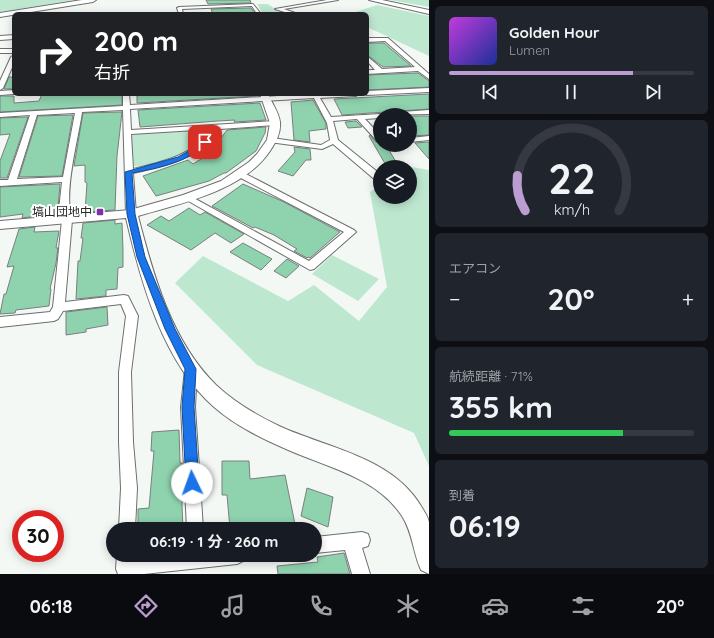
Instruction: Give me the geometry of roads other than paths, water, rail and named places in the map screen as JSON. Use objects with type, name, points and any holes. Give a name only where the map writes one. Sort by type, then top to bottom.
[{"type":"main road","points":[[372,0],[429,12]]},
{"type":"street","points":[[19,12],[93,0]]},
{"type":"street","points":[[202,0],[204,7]]},
{"type":"street","points":[[250,0],[258,12]]},
{"type":"street","points":[[288,12],[277,9],[336,0]]},
{"type":"street","points":[[180,12],[179,8],[253,5]]},
{"type":"street","points":[[0,15],[12,13]]},
{"type":"street","points":[[0,38],[12,37]]},
{"type":"street","points":[[369,40],[386,39],[429,77]]},
{"type":"street","points":[[0,51],[12,51]]},
{"type":"street","points":[[369,60],[380,71]]},
{"type":"street","points":[[0,88],[12,62]]},
{"type":"street","points":[[369,72],[419,69]]},
{"type":"street","points":[[369,93],[429,90]]},
{"type":"street","points":[[0,93],[12,92]]},
{"type":"street","points":[[126,96],[126,132],[131,214],[141,257],[148,279],[175,341],[191,369],[208,389],[245,420],[266,431],[362,469],[382,479],[399,494],[414,514],[424,540],[429,562]]},
{"type":"street","points":[[0,115],[126,108],[290,96]]},
{"type":"street","points":[[316,96],[329,119],[335,135],[334,141]]},
{"type":"street","points":[[0,226],[131,214],[187,198],[225,183],[240,174],[261,156],[272,140],[275,123],[265,97]]},
{"type":"street","points":[[0,322],[54,316],[59,307],[67,220],[64,210],[67,179],[79,111]]},
{"type":"street","points":[[417,113],[429,112]]},
{"type":"street","points":[[12,182],[34,113]]},
{"type":"street","points":[[329,119],[373,116]]},
{"type":"street","points":[[359,117],[373,132]]},
{"type":"street","points":[[126,132],[275,123]]},
{"type":"street","points":[[129,172],[150,168],[180,158],[196,150],[214,134],[218,126]]},
{"type":"street","points":[[417,139],[429,138]]},
{"type":"street","points":[[272,140],[322,147],[334,141]]},
{"type":"street","points":[[334,141],[373,174]]},
{"type":"street","points":[[187,198],[310,266],[351,232],[240,174]]},
{"type":"street","points":[[0,183],[67,179]]},
{"type":"street","points":[[59,307],[124,299],[132,316],[125,372],[126,442],[129,488],[127,522]]},
{"type":"street","points":[[191,369],[188,407],[195,522]]},
{"type":"street","points":[[322,545],[357,540],[361,574]]},
{"type":"street","points":[[125,566],[163,562]]},
{"type":"place","name":"塙山団地中","points":[[100,212]]}]
